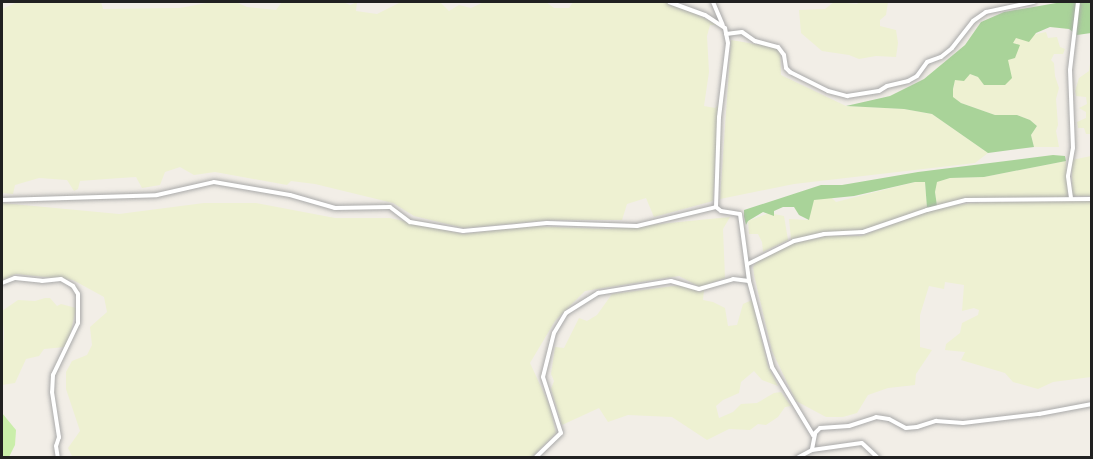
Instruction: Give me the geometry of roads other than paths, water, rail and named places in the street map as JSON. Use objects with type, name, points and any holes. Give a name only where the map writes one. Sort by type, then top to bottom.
[{"type":"street","points":[[669,2],[705,15],[725,28]]},
{"type":"street","points":[[713,2],[725,28],[728,43],[719,117],[716,207]]},
{"type":"street","points":[[726,34],[742,32],[755,41],[778,47],[784,55],[786,68],[790,72],[828,92],[847,96],[879,91],[887,86],[908,81],[917,76],[927,62],[941,57],[952,48],[973,21],[986,12],[1034,2]]},
{"type":"street","points":[[1071,198],[1068,164],[1073,148],[1070,70],[1078,2]]},
{"type":"street","points":[[2,200],[157,195],[214,182],[290,195],[335,208],[390,207],[410,222],[463,231],[547,223],[637,226],[716,207]]},
{"type":"street","points":[[748,264],[794,241],[824,234],[863,232],[927,210],[966,200],[1092,199]]},
{"type":"street","points":[[716,207],[721,211],[740,214],[749,281],[772,367],[813,435],[815,434],[812,450]]},
{"type":"street","points":[[2,283],[15,278],[42,281],[61,279],[68,282],[78,294],[78,323],[53,375],[52,392],[59,438],[56,446],[58,458]]},
{"type":"street","points":[[535,458],[561,433],[543,377],[554,333],[566,313],[598,292],[671,281],[699,289],[733,279],[749,281]]},
{"type":"street","points":[[813,435],[820,428],[849,426],[876,417],[889,419],[906,428],[917,428],[936,421],[963,423],[1039,414],[1092,404]]},
{"type":"street","points":[[797,458],[812,450],[862,443],[878,458]]}]
